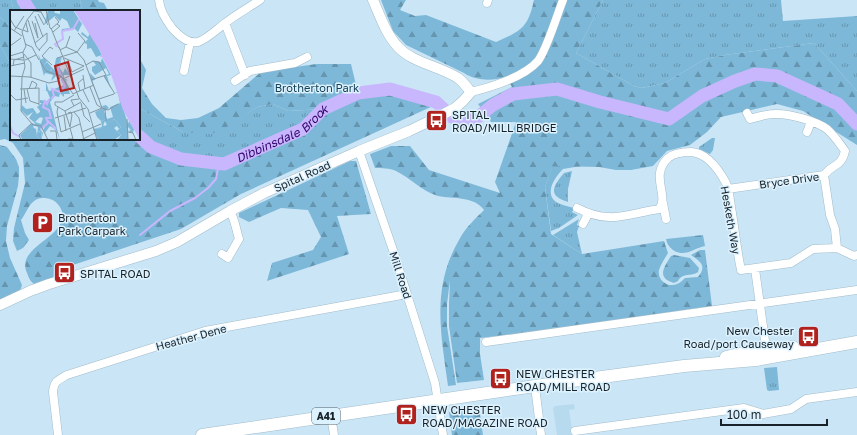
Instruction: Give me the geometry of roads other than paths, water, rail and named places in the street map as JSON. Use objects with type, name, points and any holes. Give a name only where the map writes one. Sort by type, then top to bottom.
[{"type":"highway","name":"A41","points":[[202,435],[331,415],[694,364],[746,352],[767,354],[784,347],[857,342]]},
{"type":"main road","points":[[374,0],[387,31],[399,48],[412,57],[459,79],[471,92]]},
{"type":"main road","name":"Spital Road","points":[[0,305],[49,284],[156,251],[177,242],[264,193],[359,151],[409,131],[438,117],[455,108],[471,92]]},
{"type":"street","points":[[159,0],[160,9],[166,20],[182,38],[190,42],[198,42],[204,39],[260,0]]},
{"type":"street","points":[[471,92],[507,81],[531,67],[538,61],[543,52],[563,0]]},
{"type":"street","points":[[225,23],[245,74]]},
{"type":"street","points":[[188,67],[190,42]]},
{"type":"street","points":[[235,81],[250,71],[295,63],[307,57]]},
{"type":"street","points":[[747,113],[750,119],[773,114],[782,114],[811,122],[827,130],[845,151],[844,157],[840,163],[831,168],[824,175]]},
{"type":"street","points":[[807,132],[811,122]]},
{"type":"street","name":"Mill Road","points":[[359,151],[435,383],[444,399],[443,435]]},
{"type":"street","name":"Hesketh Way","points":[[666,219],[660,180],[660,171],[663,164],[669,157],[675,154],[692,152],[704,156],[715,167],[728,188],[741,270],[755,268]]},
{"type":"street","name":"Bryce Drive","points":[[728,188],[824,175],[830,215],[836,229],[837,248]]},
{"type":"street","points":[[577,208],[588,214],[608,218],[621,217],[659,209],[663,203]]},
{"type":"street","points":[[222,254],[228,258],[239,239],[230,211]]},
{"type":"street","points":[[582,224],[588,214]]},
{"type":"street","points":[[767,354],[755,268],[791,263],[813,250],[837,248],[857,256]]},
{"type":"street","points":[[486,342],[857,290]]},
{"type":"street","name":"Heather Dene","points":[[58,435],[53,386],[57,380],[67,375],[205,331],[407,294]]},
{"type":"street","points":[[535,386],[541,435]]},
{"type":"street","points":[[575,431],[744,408],[763,414],[791,409],[806,399],[857,392]]},
{"type":"street","points":[[331,415],[334,435]]},
{"type":"waterway","name":"Dibbinsdale Brook","points":[[23,0],[29,10]]},
{"type":"waterway","name":"Dibbinsdale Brook","points":[[140,137],[151,147],[181,159],[224,164],[303,129],[323,109],[358,93],[390,89],[436,102],[452,117],[464,122],[478,117],[493,105],[513,94],[557,89],[600,102],[669,119],[702,96],[735,81],[755,74],[777,76],[838,104],[857,124]]},
{"type":"waterway","points":[[140,235],[170,211],[195,198],[208,188],[216,179],[219,163]]},
{"type":"place","name":"SPITAL ROAD/MILL BRIDGE","points":[[437,120]]},
{"type":"place","name":"Brotherton Park Carpark","points":[[43,223]]},
{"type":"place","name":"SPITAL ROAD","points":[[64,273]]},
{"type":"place","name":"New Chester Road/port Causeway","points":[[809,336]]},
{"type":"place","name":"NEW CHESTER ROAD/MILL ROAD","points":[[500,379]]},
{"type":"place","name":"NEW CHESTER ROAD/MAGAZINE ROAD","points":[[406,415]]},
{"type":"park label","name":"Brotherton Park","points":[[317,87]]}]
